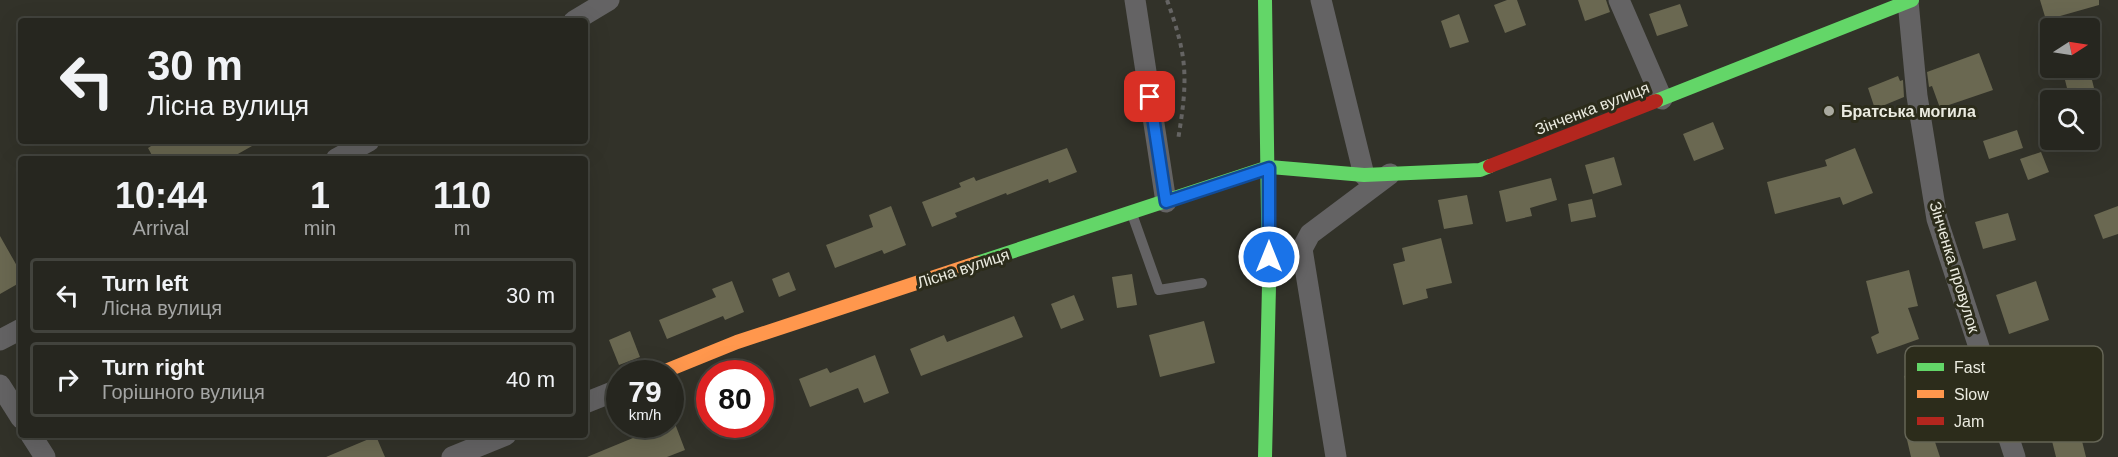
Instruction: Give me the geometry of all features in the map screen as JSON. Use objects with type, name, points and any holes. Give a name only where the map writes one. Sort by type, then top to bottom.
[{"type":"main road","points":[[1265,0],[1269,168],[1269,370],[1265,457]]},
{"type":"main road","name":"Зінченка вулиця","points":[[1269,168],[1364,175],[1480,170],[1910,1]]},
{"type":"main road","name":"Лісна вулиця","points":[[684,363],[737,342],[1269,168]]},
{"type":"street","points":[[579,18],[609,0]]},
{"type":"street","points":[[1135,0],[1166,202]]},
{"type":"street","points":[[1321,0],[1364,175]]},
{"type":"street","points":[[1619,0],[1662,99]]},
{"type":"street","name":"Зінченка провулок","points":[[1910,1],[1917,96],[1937,219],[1979,346]]},
{"type":"street","points":[[342,156],[364,144]]},
{"type":"street","points":[[1336,457],[1302,249],[1310,234],[1390,174]]},
{"type":"street","points":[[0,340],[18,331]]},
{"type":"street","points":[[0,385],[18,413]]},
{"type":"street","points":[[588,402],[606,395]]},
{"type":"street","points":[[34,438],[45,457]]},
{"type":"street","points":[[452,457],[499,438]]},
{"type":"street","name":"Зінченка провулок","points":[[2010,442],[2015,457]]},
{"type":"lane","points":[[1132,214],[1159,290],[1202,283]]},
{"type":"path","points":[[1167,0],[1186,65],[1186,93],[1177,148]]},
{"type":"building","points":[[1507,0],[1517,0],[1526,25],[1505,33],[1494,5]]},
{"type":"building","points":[[1578,0],[1606,0],[1610,12],[1585,21]]},
{"type":"building","points":[[2040,0],[2099,0],[2099,5],[2053,18],[2045,18]]},
{"type":"building","points":[[1680,4],[1688,26],[1657,36],[1649,14]]},
{"type":"building","points":[[1459,14],[1469,42],[1450,48],[1441,21]]},
{"type":"building","points":[[1979,53],[1993,90],[1940,108],[1932,86],[1929,87],[1927,72]]},
{"type":"building","points":[[1898,76],[1900,81],[1903,80],[1904,97],[1875,109],[1868,88]]},
{"type":"building","points":[[2064,78],[2092,78],[2094,90],[2068,90]]},
{"type":"building","points":[[1713,122],[1724,149],[1694,161],[1683,134]]},
{"type":"building","points":[[2017,130],[2023,148],[1989,159],[1983,141]]},
{"type":"building","points":[[154,144],[256,144],[234,156],[152,156],[148,148]]},
{"type":"building","points":[[1067,148],[1077,172],[1049,183],[1048,179],[1007,195],[1006,193],[955,213],[957,217],[932,227],[922,202],[961,187],[959,183],[974,177],[976,181]]},
{"type":"building","points":[[1855,148],[1873,193],[1843,205],[1840,197],[1775,214],[1767,182],[1827,166],[1825,160]]},
{"type":"building","points":[[2041,152],[2049,172],[2028,180],[2020,159]]},
{"type":"building","points":[[1614,157],[1622,185],[1593,194],[1585,165]]},
{"type":"building","points":[[1551,178],[1557,200],[1530,208],[1532,216],[1506,222],[1499,191]]},
{"type":"building","points":[[1467,195],[1473,224],[1444,229],[1438,200]]},
{"type":"building","points":[[1592,199],[1596,217],[1571,222],[1568,204]]},
{"type":"building","points":[[891,206],[906,245],[884,254],[882,250],[835,268],[826,245],[873,227],[869,215]]},
{"type":"building","points":[[2118,206],[2118,234],[2103,239],[2094,215]]},
{"type":"building","points":[[2008,213],[2016,240],[1983,249],[1975,222]]},
{"type":"building","points":[[0,236],[18,268],[18,284],[0,294]]},
{"type":"building","points":[[1441,238],[1452,283],[1426,289],[1428,298],[1403,305],[1393,264],[1405,261],[1402,248]]},
{"type":"building","points":[[1909,270],[1918,306],[1908,308],[1919,339],[1877,354],[1871,337],[1879,333],[1866,281]]},
{"type":"building","points":[[789,272],[796,290],[779,297],[772,279]]},
{"type":"building","points":[[1132,274],[1137,305],[1117,308],[1112,277]]},
{"type":"building","points":[[732,281],[744,312],[725,320],[723,316],[667,339],[659,320],[716,297],[712,289]]},
{"type":"building","points":[[2036,281],[2049,320],[2009,334],[1996,295]]},
{"type":"building","points":[[1074,295],[1084,320],[1061,329],[1051,304]]},
{"type":"building","points":[[1014,316],[1023,337],[921,376],[910,349],[944,335],[947,342]]},
{"type":"building","points":[[1204,321],[1215,363],[1160,377],[1149,335]]},
{"type":"building","points":[[630,331],[640,357],[632,360],[617,360],[609,340]]},
{"type":"building","points":[[875,355],[889,393],[864,403],[858,388],[810,407],[799,379],[827,368],[830,373]]},
{"type":"building","points":[[371,438],[377,438],[385,457],[326,457]]},
{"type":"building","points":[[633,438],[680,438],[685,450],[667,457],[587,457]]},
{"type":"building","points":[[1908,442],[1935,442],[1940,457],[1911,457]]},
{"type":"building","points":[[2052,442],[2082,442],[2086,457],[2056,457]]},
{"type":"traffic: fast","points":[[1265,0],[1269,286],[1265,457]]},
{"type":"traffic: fast","points":[[1656,101],[1912,0]]},
{"type":"traffic: fast","points":[[977,263],[1269,167],[1364,175],[1480,170],[1490,166]]},
{"type":"traffic: slow","points":[[684,363],[737,342],[977,263]]},
{"type":"traffic: jam","points":[[1490,166],[1656,101]]},
{"type":"place","name":"Братська могила","points":[[1829,111]]},
{"type":"route","points":[[1150,97],[1166,202],[1269,168],[1269,257]]}]
